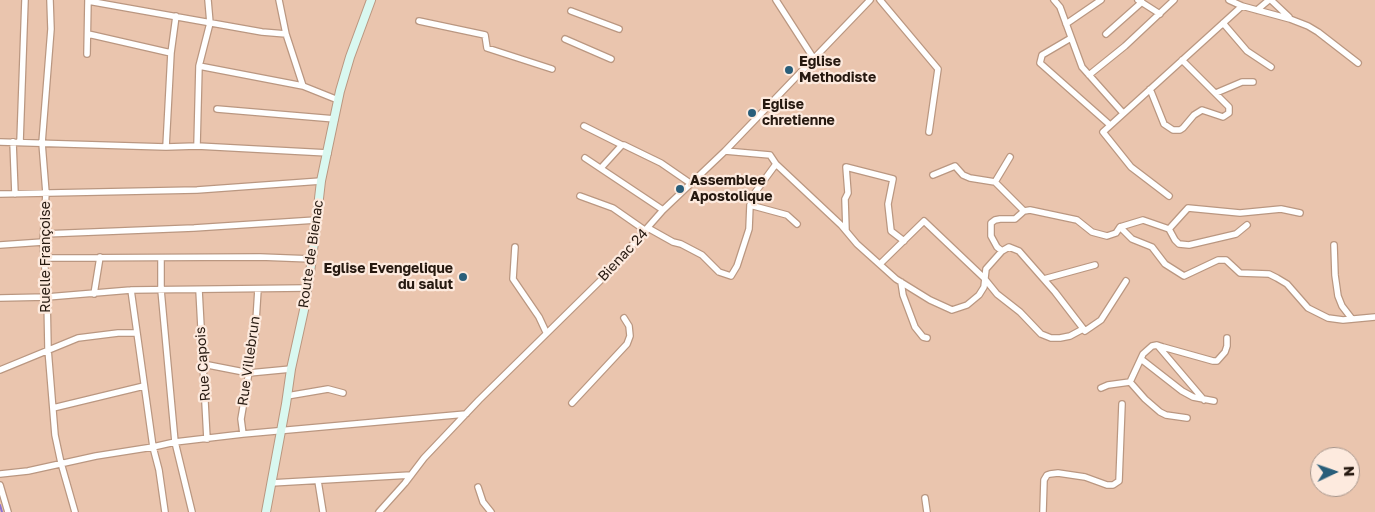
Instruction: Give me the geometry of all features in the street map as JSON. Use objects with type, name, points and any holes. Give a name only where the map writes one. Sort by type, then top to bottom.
[{"type":"main road","name":"Route de Bienac","points":[[266,512],[287,396],[290,369],[304,310],[321,180],[338,100],[350,57],[372,0]]},
{"type":"street","points":[[20,142],[24,0]]},
{"type":"street","name":"Ruelle Françoise","points":[[50,0],[52,29],[42,143],[46,193],[43,242],[48,349],[55,434],[75,512]]},
{"type":"street","points":[[87,54],[88,0],[262,32],[286,34]]},
{"type":"street","points":[[197,146],[199,66],[210,23],[208,0]]},
{"type":"street","points":[[279,0],[286,34],[303,86]]},
{"type":"street","points":[[776,0],[814,59]]},
{"type":"street","name":"Bienac 24","points":[[379,512],[424,458],[466,414],[546,332],[604,277],[664,210],[690,183],[726,151],[814,59],[863,3],[870,0]]},
{"type":"street","points":[[880,0],[938,69],[928,132]]},
{"type":"street","points":[[1054,0],[1060,8],[1082,67],[1123,113]]},
{"type":"street","points":[[1066,24],[1101,0]]},
{"type":"street","points":[[1089,75],[1125,46],[1174,0]]},
{"type":"street","points":[[1229,0],[1242,6],[1290,19],[1318,32],[1358,63]]},
{"type":"street","points":[[1257,10],[1270,0],[1290,19]]},
{"type":"street","points":[[1106,34],[1140,1],[1160,14]]},
{"type":"street","points":[[1169,196],[1131,167],[1102,132],[1242,6]]},
{"type":"street","points":[[571,11],[619,29]]},
{"type":"street","points":[[166,147],[171,53],[176,16]]},
{"type":"street","points":[[419,21],[485,35],[487,48],[552,69]]},
{"type":"street","points":[[1223,23],[1247,51],[1271,67]]},
{"type":"street","points":[[88,34],[171,53]]},
{"type":"street","points":[[1071,38],[1042,55],[1040,63],[1110,125]]},
{"type":"street","points":[[565,39],[611,59]]},
{"type":"street","points":[[1150,89],[1164,124],[1168,128],[1177,130],[1183,128],[1194,114],[1202,110],[1223,117],[1229,113],[1229,107],[1182,60]]},
{"type":"street","points":[[199,66],[303,86],[338,100]]},
{"type":"street","points":[[1216,93],[1242,82],[1253,82]]},
{"type":"street","points":[[217,108],[335,119]]},
{"type":"street","points":[[584,126],[661,163],[690,183]]},
{"type":"street","points":[[0,142],[166,147],[197,146],[328,153]]},
{"type":"street","points":[[13,142],[15,194]]},
{"type":"street","points":[[601,168],[622,145]]},
{"type":"street","points":[[726,151],[770,155],[776,164],[846,230],[857,244],[900,282],[930,300],[952,310],[967,305],[979,295],[984,287],[986,269],[1002,251],[1009,247],[1019,251],[1044,279],[1083,329]]},
{"type":"street","points":[[995,182],[1010,157]]},
{"type":"street","points":[[585,158],[664,210]]},
{"type":"street","points":[[580,196],[613,208],[647,230],[702,255],[718,272],[731,276],[737,266],[749,229],[750,205],[754,194],[776,164]]},
{"type":"street","points":[[933,175],[955,166],[963,175],[970,178],[995,182],[1024,210],[1077,220],[1092,232],[1103,236],[1114,235],[1120,227],[1143,220],[1169,228]]},
{"type":"street","points":[[846,230],[846,199],[848,193],[846,167],[893,179],[888,204],[891,231],[904,241]]},
{"type":"street","points":[[0,194],[197,190],[321,180]]},
{"type":"street","points":[[750,205],[787,215],[797,224]]},
{"type":"street","points":[[1169,228],[1188,208],[1240,213],[1281,209],[1300,213]]},
{"type":"street","points":[[1002,251],[997,247],[991,236],[991,223],[1000,219],[1015,219],[1024,210]]},
{"type":"street","points":[[44,234],[194,228],[316,220]]},
{"type":"street","points":[[880,264],[924,221],[984,278],[998,294],[1020,312],[1040,334],[1051,338],[1070,336],[1083,329],[1085,331],[1102,320],[1126,281]]},
{"type":"street","points":[[1169,228],[1174,240],[1180,244],[1189,245],[1236,234],[1247,226]]},
{"type":"street","points":[[1120,227],[1132,239],[1152,247],[1165,264],[1184,276],[1218,260],[1226,260],[1240,273],[1269,274],[1277,278],[1287,284],[1308,308],[1318,314],[1333,319],[1375,317]]},
{"type":"street","points":[[0,245],[43,242]]},
{"type":"street","points":[[1334,245],[1338,296],[1342,306],[1352,319]]},
{"type":"street","points":[[516,247],[513,279],[539,317],[546,332]]},
{"type":"street","points":[[94,294],[100,257]]},
{"type":"street","points":[[44,258],[312,258]]},
{"type":"street","points":[[161,258],[161,290],[175,442],[192,512]]},
{"type":"street","points":[[1044,279],[1095,265]]},
{"type":"street","points":[[900,282],[915,327],[923,337],[927,338]]},
{"type":"street","points":[[0,298],[47,297],[131,290],[306,288]]},
{"type":"street","name":"Rue Villebrun","points":[[243,434],[241,418],[255,337],[258,289]]},
{"type":"street","points":[[131,290],[153,447],[159,470],[165,512]]},
{"type":"street","name":"Rue Capois","points":[[199,290],[207,439]]},
{"type":"street","points":[[572,403],[627,344],[630,336],[629,326],[624,318]]},
{"type":"street","points":[[0,370],[78,338],[118,333],[137,333]]},
{"type":"street","points":[[1130,382],[1146,350],[1157,345],[1213,362],[1225,352],[1227,338]]},
{"type":"street","points":[[1157,345],[1204,400]]},
{"type":"street","points":[[1141,359],[1182,391],[1204,400],[1214,401]]},
{"type":"street","points":[[203,364],[249,373],[290,369]]},
{"type":"street","points":[[1101,388],[1108,385],[1130,382]]},
{"type":"street","points":[[1130,382],[1144,399],[1160,412],[1166,415],[1187,418]]},
{"type":"street","points":[[54,408],[144,386]]},
{"type":"street","points":[[287,396],[328,389],[343,393]]},
{"type":"street","points":[[1043,512],[1044,480],[1047,475],[1058,473],[1085,477],[1107,485],[1113,485],[1119,481],[1122,404]]},
{"type":"street","points":[[0,474],[28,471],[96,456],[175,442],[280,430],[466,414]]},
{"type":"street","points":[[271,484],[411,475]]},
{"type":"street","points":[[318,481],[323,512]]},
{"type":"street","points":[[0,485],[8,512]]},
{"type":"street","points":[[478,487],[483,502],[492,512]]},
{"type":"street","points":[[925,498],[928,512]]},
{"type":"waterway","points":[[0,505],[2,512]]},
{"type":"place","name":"Eglise Methodiste","points":[[789,70]]},
{"type":"place","name":"Eglise chretienne","points":[[752,113]]},
{"type":"place","name":"Assemblee Apostolique","points":[[680,189]]},
{"type":"place","name":"Eglise Evengelique du salut","points":[[463,277]]}]
